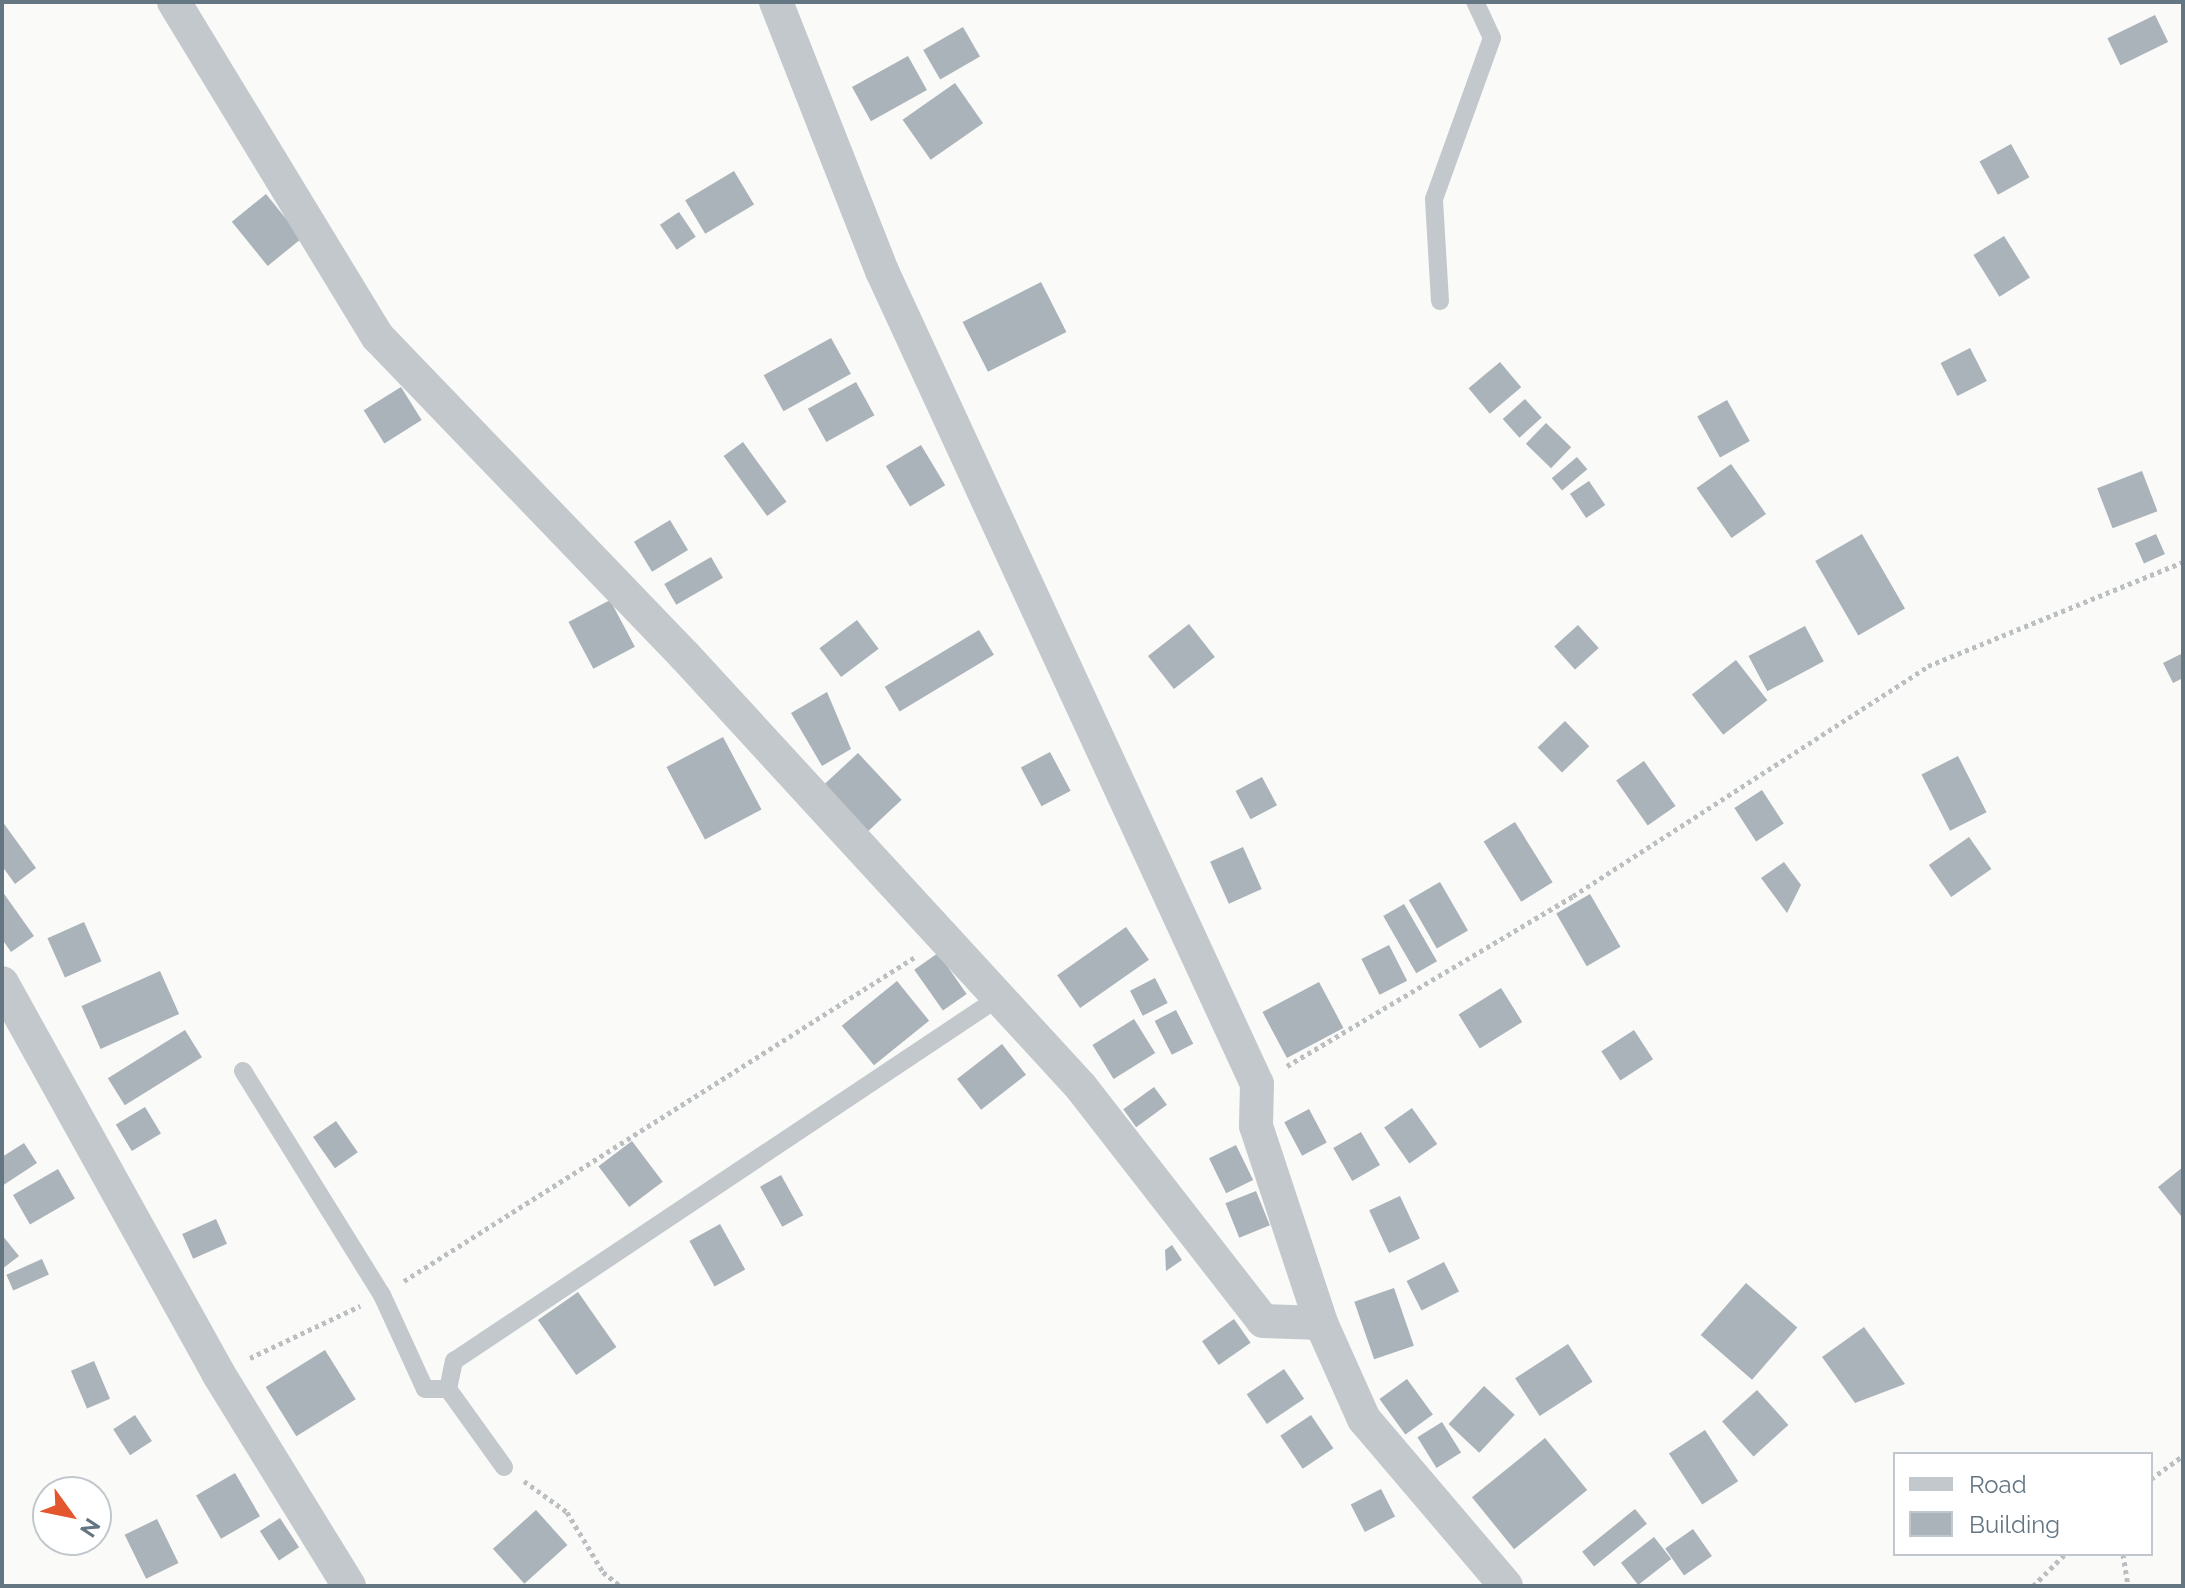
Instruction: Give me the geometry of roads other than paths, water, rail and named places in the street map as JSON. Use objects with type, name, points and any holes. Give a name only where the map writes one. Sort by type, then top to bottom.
[{"type":"street","points":[[174,2],[378,337],[998,998],[1139,1156],[1263,1321],[1321,1323]]},
{"type":"street","points":[[776,2],[882,271],[1257,1084],[1256,1126],[1321,1323],[1364,1419],[1506,1586]]},
{"type":"street","points":[[2,983],[218,1373],[349,1586]]},
{"type":"lane","points":[[1440,301],[1434,199],[1492,38],[1475,2]]},
{"type":"lane","points":[[504,1467],[448,1389],[454,1361],[998,998]]},
{"type":"lane","points":[[243,1071],[382,1295],[425,1389],[448,1389]]}]
